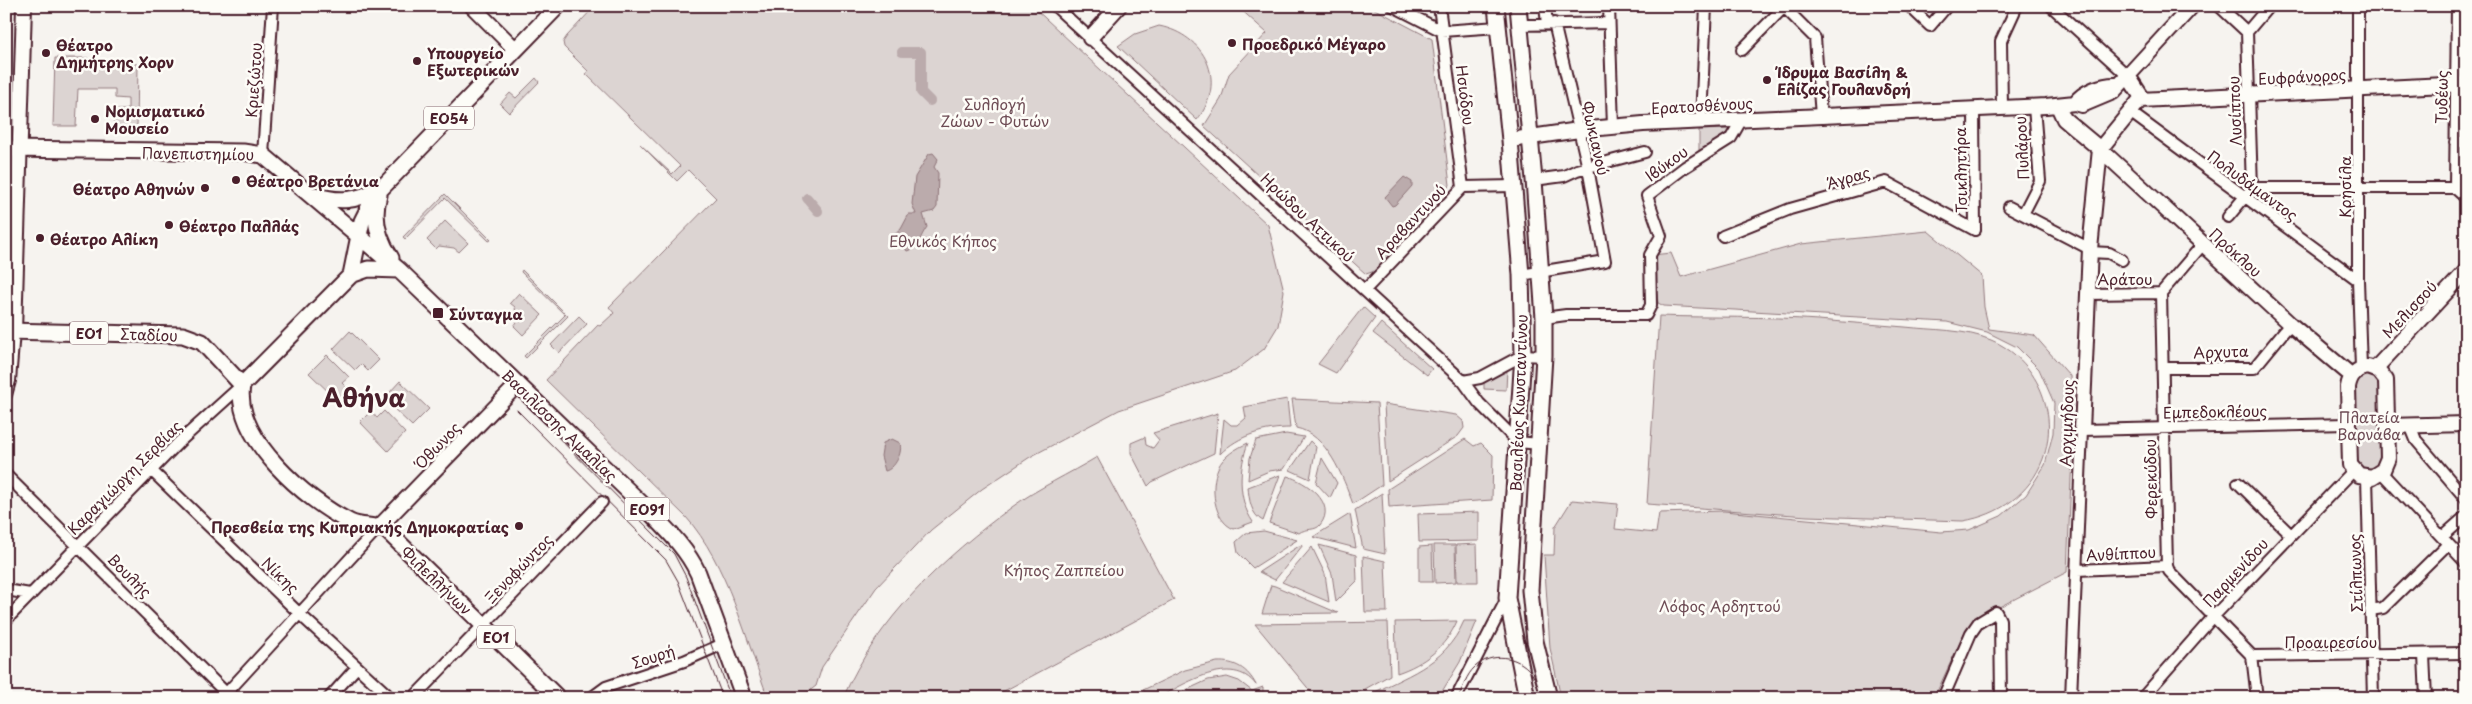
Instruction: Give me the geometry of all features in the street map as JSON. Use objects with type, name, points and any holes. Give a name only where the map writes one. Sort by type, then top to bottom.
[{"type":"main road","name":"ΕΟ54","points":[[351,275],[359,236],[369,205],[382,187],[558,6]]},
{"type":"main road","name":"Βασιλέως Κωνσταντίνου","points":[[1496,6],[1510,140],[1521,275],[1523,355],[1507,598],[1527,698]]},
{"type":"main road","name":"Βασιλέως Κωνσταντίνου","points":[[1518,6],[1544,318],[1544,356],[1530,590],[1540,667],[1550,698]]},
{"type":"main road","name":"Πανεπιστημίου","points":[[13,149],[243,152],[264,155],[359,236]]},
{"type":"main road","points":[[308,193],[341,201],[365,196],[382,187]]},
{"type":"main road","points":[[382,187],[376,208],[377,227],[386,252],[399,270]]},
{"type":"main road","name":"Βασιλίσσης Αμαλίας","points":[[359,236],[399,270],[518,384],[645,507],[683,548],[698,573],[725,642],[744,698]]},
{"type":"main road","points":[[242,385],[351,275],[368,269],[399,270]]},
{"type":"main road","name":"Σταδίου","points":[[10,331],[183,335],[202,342],[242,385]]},
{"type":"main road","name":"ΕΟ1","points":[[242,385],[240,397],[244,416],[284,475],[303,492],[349,522],[379,528]]},
{"type":"main road","name":"Φιλελλήνων","points":[[379,528],[387,531],[558,698]]},
{"type":"street","points":[[6,395],[10,381],[13,149],[24,6]]},
{"type":"street","name":"Κριεζώτου","points":[[264,155],[273,6]]},
{"type":"street","points":[[472,6],[515,49]]},
{"type":"street","name":"Ηρώδου Αττικού","points":[[1055,6],[1463,381],[1479,403],[1518,442]]},
{"type":"street","points":[[1090,38],[1119,6]]},
{"type":"street","points":[[1393,6],[1442,31],[1498,27]]},
{"type":"street","name":"Ησιόδου","points":[[1439,6],[1463,187]]},
{"type":"street","name":"Φωκιανού","points":[[1540,272],[1605,261],[1588,168],[1545,6]]},
{"type":"street","points":[[1609,6],[1612,127]]},
{"type":"street","points":[[1702,121],[1706,6]]},
{"type":"street","points":[[1909,6],[1930,26],[1947,6]]},
{"type":"street","points":[[2002,108],[2001,41],[2017,6]]},
{"type":"street","points":[[2051,6],[2141,96],[2140,100],[2100,149]]},
{"type":"street","name":"Ερατοσθένους","points":[[1510,140],[1579,130],[1702,121],[2058,106],[2075,102],[2082,105],[2113,92],[2192,6]]},
{"type":"street","points":[[2219,6],[2247,32],[2269,6]]},
{"type":"street","name":"Κρησίλα","points":[[2358,6],[2360,89],[2358,280],[2363,371]]},
{"type":"street","name":"Τυδέως","points":[[2455,188],[2460,142],[2461,84],[2457,6]]},
{"type":"street","points":[[1742,50],[1783,7],[1815,38],[1821,116]]},
{"type":"street","points":[[1520,25],[1609,22]]},
{"type":"street","name":"Λυσίππου","points":[[2247,32],[2252,188]]},
{"type":"street","name":"Ευφράνορος","points":[[2140,100],[2461,84]]},
{"type":"street","name":"Πρόκλου","points":[[2058,106],[2064,119],[2100,149],[2290,324],[2363,371]]},
{"type":"street","name":"Πυλάρου","points":[[2023,214],[2040,181],[2034,107]]},
{"type":"street","name":"Τσικλητήρα","points":[[1974,109],[1976,230]]},
{"type":"street","name":"Πολυδάμαντος","points":[[2130,112],[2244,198],[2358,280]]},
{"type":"street","name":"Ιβύκου","points":[[1544,318],[1566,315],[1646,316],[1651,305],[1650,255],[1661,236],[1647,196],[1685,167],[1731,138],[1742,119]]},
{"type":"street","name":"Αρχιμήδους","points":[[2071,698],[2090,250],[2100,149]]},
{"type":"street","points":[[1534,180],[1564,176],[1577,170],[1645,152]]},
{"type":"street","name":"Άγρας","points":[[1723,236],[1790,209],[1886,182],[1976,230]]},
{"type":"street","name":"Αραβαντινού","points":[[1365,290],[1463,187],[1514,186]]},
{"type":"street","points":[[2228,217],[2252,188],[2455,188],[2466,198]]},
{"type":"street","points":[[2009,207],[2090,250],[2109,253],[2122,260]]},
{"type":"street","points":[[2161,293],[2204,244]]},
{"type":"street","points":[[1521,275],[1540,272]]},
{"type":"street","name":"Μελισσού","points":[[2363,371],[2466,272]]},
{"type":"street","name":"Αράτου","points":[[2088,294],[2161,293]]},
{"type":"street","name":"Φερεκύδου","points":[[2161,293],[2167,566]]},
{"type":"street","name":"Αρχυτα","points":[[2164,368],[2254,368],[2290,324]]},
{"type":"street","points":[[1463,381],[1480,378],[1523,355],[1544,356]]},
{"type":"street","points":[[2363,371],[2386,380],[2388,426],[2388,458],[2381,472],[2367,477],[2353,470],[2349,458],[2348,387],[2363,371]]},
{"type":"street","name":"Όθωνος","points":[[379,528],[518,384]]},
{"type":"street","name":"Καραγιώργη Σερβίας","points":[[6,620],[183,438],[242,385]]},
{"type":"street","name":"Εμπεδοκλέους","points":[[2082,430],[2348,424]]},
{"type":"street","points":[[2388,426],[2466,424]]},
{"type":"street","points":[[2410,425],[2416,440],[2466,499]]},
{"type":"street","points":[[1518,442],[1538,444]]},
{"type":"street","name":"Παρμενίδου","points":[[2142,698],[2214,616],[2353,470]]},
{"type":"street","name":"Νίκης","points":[[152,471],[299,613],[392,698]]},
{"type":"street","points":[[2381,472],[2466,563]]},
{"type":"street","name":"Βουλής","points":[[6,475],[227,696]]},
{"type":"street","name":"Στίλπωνος","points":[[2367,477],[2373,698]]},
{"type":"street","points":[[2238,483],[2291,534]]},
{"type":"street","name":"Ξενοφώντος","points":[[413,698],[602,502]]},
{"type":"street","points":[[2370,610],[2383,608],[2466,516]]},
{"type":"street","points":[[227,696],[299,613],[379,528]]},
{"type":"street","points":[[2167,566],[2252,656],[2257,698]]},
{"type":"street","name":"Ανθίππου","points":[[2077,570],[2167,566]]},
{"type":"street","points":[[6,590],[30,594]]},
{"type":"street","points":[[1456,698],[1507,598]]},
{"type":"street","points":[[1943,698],[1971,633],[1978,623],[1996,612],[2000,620],[2001,698]]},
{"type":"street","name":"Σουρή","points":[[591,698],[606,688],[684,661],[725,642]]},
{"type":"street","name":"Προαιρεσίου","points":[[2252,656],[2372,656],[2466,653]]},
{"type":"street","points":[[2424,655],[2426,698]]},
{"type":"street","points":[[329,698],[357,667]]},
{"type":"green space","name":"Εθνικός Κήπος","points":[[595,6],[1032,6],[1268,225],[1284,291],[1278,326],[1264,349],[1235,371],[1119,410],[1030,457],[982,489],[931,530],[876,588],[822,667],[816,686],[800,698],[768,698],[724,579],[713,556],[700,536],[686,517],[546,380],[598,325],[600,326],[614,313],[609,307],[716,198],[688,170],[677,181],[640,144],[672,174],[680,166],[586,74],[588,71],[564,47],[563,42],[567,36]]},
{"type":"green space","points":[[1237,6],[1369,6],[1432,39],[1450,185],[1375,271],[1366,274],[1204,126],[1221,99],[1229,74],[1267,33]]},
{"type":"green space","points":[[1159,26],[1175,31],[1189,39],[1199,49],[1207,62],[1211,75],[1211,90],[1206,105],[1197,120],[1118,46],[1135,34]]},
{"type":"green space","points":[[55,58],[88,58],[89,63],[138,64],[137,127],[114,127],[114,110],[128,110],[128,99],[115,98],[115,89],[78,89],[76,126],[53,126]]},
{"type":"green space","points":[[536,78],[539,82],[509,113],[500,104],[510,93],[516,98]]},
{"type":"green space","points":[[1729,129],[1729,137],[1699,157],[1699,130]]},
{"type":"green space","points":[[445,194],[491,240],[489,241],[445,198],[405,239],[403,237]]},
{"type":"green space","points":[[445,221],[468,243],[459,252],[454,248],[439,246],[436,249],[427,240]]},
{"type":"green space","name":"Λόφος Αρδηττού","points":[[1928,231],[1982,276],[1984,307],[1989,329],[2034,335],[2070,376],[2073,433],[2067,572],[1976,619],[1967,627],[1934,698],[1561,698],[1550,648],[1544,555],[1554,555],[1555,527],[1572,500],[1618,504],[1615,529],[1656,533],[1659,513],[1724,511],[1941,532],[1969,530],[2001,516],[2026,495],[2045,465],[2053,433],[2054,403],[2039,369],[2017,347],[1987,332],[1947,322],[1664,306],[1658,303],[1652,255],[1671,253],[1681,277],[1801,244]]},
{"type":"green space","points":[[522,270],[568,316],[526,358],[524,356],[565,315],[521,272]]},
{"type":"green space","points":[[519,293],[542,315],[523,335],[514,326],[517,322],[515,307],[510,303]]},
{"type":"green space","points":[[1363,307],[1375,318],[1336,373],[1318,364]]},
{"type":"green space","points":[[579,316],[587,324],[559,353],[551,345]]},
{"type":"green space","points":[[1659,316],[1818,320],[1948,330],[1981,336],[2007,349],[2020,360],[2032,374],[2040,389],[2046,406],[2048,423],[2043,459],[2030,483],[2012,501],[1989,514],[1963,521],[1807,516],[1647,504]]},
{"type":"green space","points":[[1381,323],[1432,369],[1427,375],[1373,333]]},
{"type":"green space","points":[[350,331],[379,360],[368,371],[361,364],[355,370],[333,349]]},
{"type":"green space","points":[[327,355],[349,377],[342,383],[349,390],[338,401],[309,373]]},
{"type":"green space","points":[[1507,369],[1506,390],[1484,389],[1484,383]]},
{"type":"green space","name":"Πλατεία Βαρνάβα","points":[[2366,372],[2381,377],[2385,458],[2373,473],[2356,467],[2353,387],[2357,377]]},
{"type":"green space","points":[[400,381],[429,409],[412,426],[390,405],[396,399],[390,392]]},
{"type":"green space","points":[[1287,399],[1290,428],[1271,429],[1244,437],[1227,447],[1220,454],[1224,419],[1231,425],[1238,425],[1246,418],[1244,407]]},
{"type":"green space","points":[[1292,399],[1377,403],[1382,485],[1353,504],[1339,470],[1325,448],[1307,432],[1296,428]]},
{"type":"green space","points":[[1384,404],[1456,415],[1463,421],[1464,428],[1458,436],[1388,481]]},
{"type":"green space","points":[[371,411],[377,418],[384,411],[405,433],[388,451],[360,422]]},
{"type":"green space","points":[[1218,413],[1214,453],[1152,482],[1148,486],[1131,453],[1131,443],[1145,437],[1146,445],[1153,448],[1159,440],[1153,433]]},
{"type":"green space","points":[[1286,434],[1304,437],[1284,469],[1269,471],[1248,480],[1250,458],[1256,440]]},
{"type":"green space","points":[[1465,439],[1474,446],[1481,443],[1493,455],[1492,500],[1389,507],[1388,489]]},
{"type":"green space","points":[[1310,441],[1316,447],[1310,479],[1290,470]]},
{"type":"green space","points":[[1248,443],[1241,472],[1241,483],[1244,503],[1253,522],[1234,529],[1227,525],[1218,511],[1215,502],[1214,484],[1220,464],[1235,450]]},
{"type":"green space","name":"Κήπος Ζαππείου","points":[[1097,457],[1174,600],[991,698],[843,698],[857,669],[893,616],[938,569],[1012,507]]},
{"type":"green space","points":[[1322,458],[1337,483],[1330,498],[1316,483]]},
{"type":"green space","points":[[1280,475],[1263,521],[1253,511],[1248,487]]},
{"type":"green space","points":[[1287,476],[1310,488],[1322,501],[1325,509],[1324,517],[1318,527],[1299,533],[1269,523]]},
{"type":"green space","points":[[1382,493],[1385,554],[1363,549],[1355,510]]},
{"type":"green space","points":[[1479,512],[1479,541],[1419,542],[1418,514]]},
{"type":"green space","points":[[1350,514],[1356,548],[1313,537]]},
{"type":"green space","points":[[1264,531],[1297,540],[1253,568],[1238,553],[1236,542],[1246,533]]},
{"type":"green space","points":[[1477,544],[1478,582],[1457,582],[1456,545]]},
{"type":"green space","points":[[1303,545],[1275,580],[1259,572],[1299,546]]},
{"type":"green space","points":[[1319,545],[1356,555],[1357,581],[1336,602],[1332,574]]},
{"type":"green space","points":[[1434,545],[1455,545],[1456,582],[1435,583]]},
{"type":"green space","points":[[1432,546],[1433,582],[1419,582],[1419,547]]},
{"type":"green space","points":[[1312,547],[1325,574],[1329,602],[1282,582]]},
{"type":"green space","points":[[1363,556],[1385,561],[1387,612],[1365,612]]},
{"type":"green space","points":[[1271,585],[1275,586],[1338,613],[1262,614]]},
{"type":"green space","points":[[1457,621],[1440,647],[1416,665],[1397,673],[1395,622]]},
{"type":"green space","points":[[1464,621],[1477,621],[1460,662],[1438,698],[1364,698],[1408,676],[1434,660],[1456,637]]},
{"type":"green space","points":[[1388,622],[1390,675],[1349,698],[1316,698],[1255,624]]},
{"type":"green space","points":[[1217,662],[1230,663],[1240,667],[1253,679],[1256,685],[1246,676],[1234,672],[1221,671],[1194,679],[1158,698],[1152,698],[1143,690],[1185,670]]},
{"type":"green space","points":[[1227,677],[1239,681],[1252,691],[1263,687],[1263,698],[1169,698],[1208,680]]},
{"type":"shaded area","points":[[933,153],[938,159],[934,167],[938,173],[937,207],[934,211],[923,214],[927,227],[917,244],[907,251],[901,243],[894,242],[893,236],[901,229],[909,214],[916,214],[912,204],[915,177],[929,154]]},
{"type":"shaded area","points":[[1404,177],[1412,182],[1412,186],[1392,206],[1385,197]]},
{"type":"shaded area","points":[[892,439],[900,443],[901,447],[895,464],[885,471],[881,456],[883,443]]},
{"type":"waterway","points":[[902,52],[921,52],[921,92],[930,101]]},
{"type":"waterway","points":[[807,198],[818,211]]},
{"type":"tram line","points":[[524,403],[674,554],[686,577],[731,698]]},
{"type":"tram line","points":[[517,410],[666,560],[678,581],[723,698]]},
{"type":"tram line","points":[[1458,698],[1472,670],[1481,662],[1496,658],[1511,659],[1525,666],[1536,681],[1541,698]]},
{"type":"place","name":"Προεδρικό Μέγαρο","points":[[1232,43]]},
{"type":"place","name":"Θέατρο Δημήτρης Χορν","points":[[46,53]]},
{"type":"place","name":"Υπουργείο Εξωτερικών","points":[[417,61]]},
{"type":"place","name":"Ίδρυμα Βασίλη & Ελίζας Γουλανδρή","points":[[1767,80]]},
{"type":"place","name":"Νομισματικό Μουσείο","points":[[95,119]]},
{"type":"place","name":"Θέατρο Βρετάνια","points":[[236,180]]},
{"type":"place","name":"Θέατρο Αθηνών","points":[[205,188]]},
{"type":"place","name":"Θέατρο Παλλάς","points":[[169,225]]},
{"type":"place","name":"Θέατρο Αλίκη","points":[[40,238]]},
{"type":"place","name":"Σύνταγμα","points":[[438,313]]},
{"type":"place","name":"Πρεσβεία της Κυπριακής Δημοκρατίας","points":[[519,526]]},
{"type":"district","name":"Αθήνα","points":[[364,397]]},
{"type":"park label","name":"Συλλογή Ζώων - Φυτών","points":[[995,112]]}]
